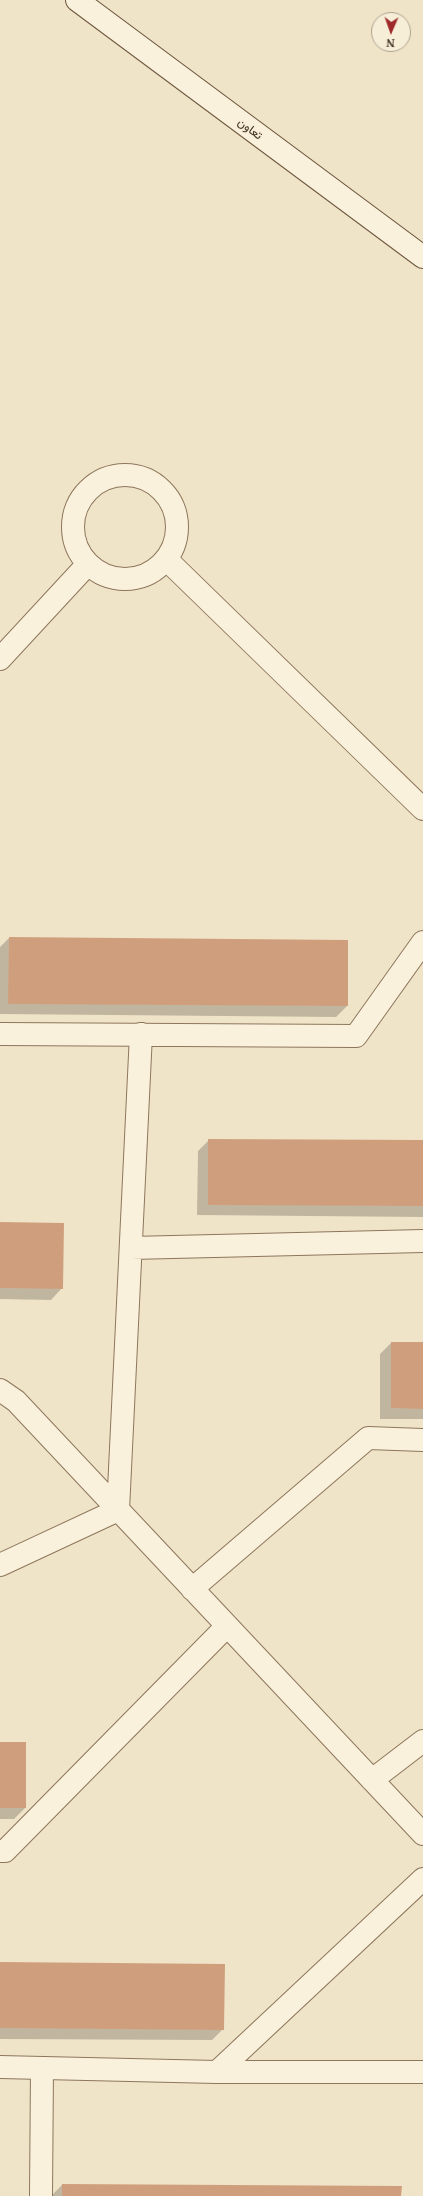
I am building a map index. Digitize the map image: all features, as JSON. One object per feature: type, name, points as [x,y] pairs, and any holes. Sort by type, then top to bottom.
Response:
[{"type":"street","name":"تعاون","points":[[76,0],[423,257]]},
{"type":"street","points":[[118,475],[139,476],[160,486],[174,506],[177,537],[166,559],[143,576],[120,580],[99,573],[86,565],[73,541],[73,517],[81,496],[99,484],[118,475]]},
{"type":"street","points":[[166,559],[423,809]]},
{"type":"street","points":[[0,659],[86,565]]},
{"type":"street","points":[[0,1034],[356,1036],[423,942]]},
{"type":"street","points":[[118,1510],[141,1034]]},
{"type":"street","points":[[131,1248],[423,1242]]},
{"type":"street","points":[[0,1390],[16,1401],[423,1834]]},
{"type":"street","points":[[192,1589],[368,1438],[423,1440]]},
{"type":"street","points":[[0,1565],[118,1510]]},
{"type":"street","points":[[0,1851],[5,1851],[227,1626]]},
{"type":"street","points":[[372,1780],[423,1741]]},
{"type":"street","points":[[216,2072],[423,1879]]},
{"type":"street","points":[[0,2067],[216,2072],[423,2072]]},
{"type":"street","points":[[41,2196],[42,2068]]},
{"type":"building","points":[[9,937],[348,940],[348,1006],[8,1004]]},
{"type":"building","points":[[208,1139],[423,1140],[423,1206],[208,1205]]},
{"type":"building","points":[[0,1222],[64,1223],[63,1289],[0,1288]]},
{"type":"building","points":[[391,1342],[423,1342],[423,1409],[391,1408]]},
{"type":"building","points":[[0,1742],[26,1742],[26,1808],[0,1808]]},
{"type":"building","points":[[0,1962],[225,1964],[224,2030],[0,2028]]},
{"type":"building","points":[[62,2184],[402,2186],[401,2196],[62,2196]]}]
